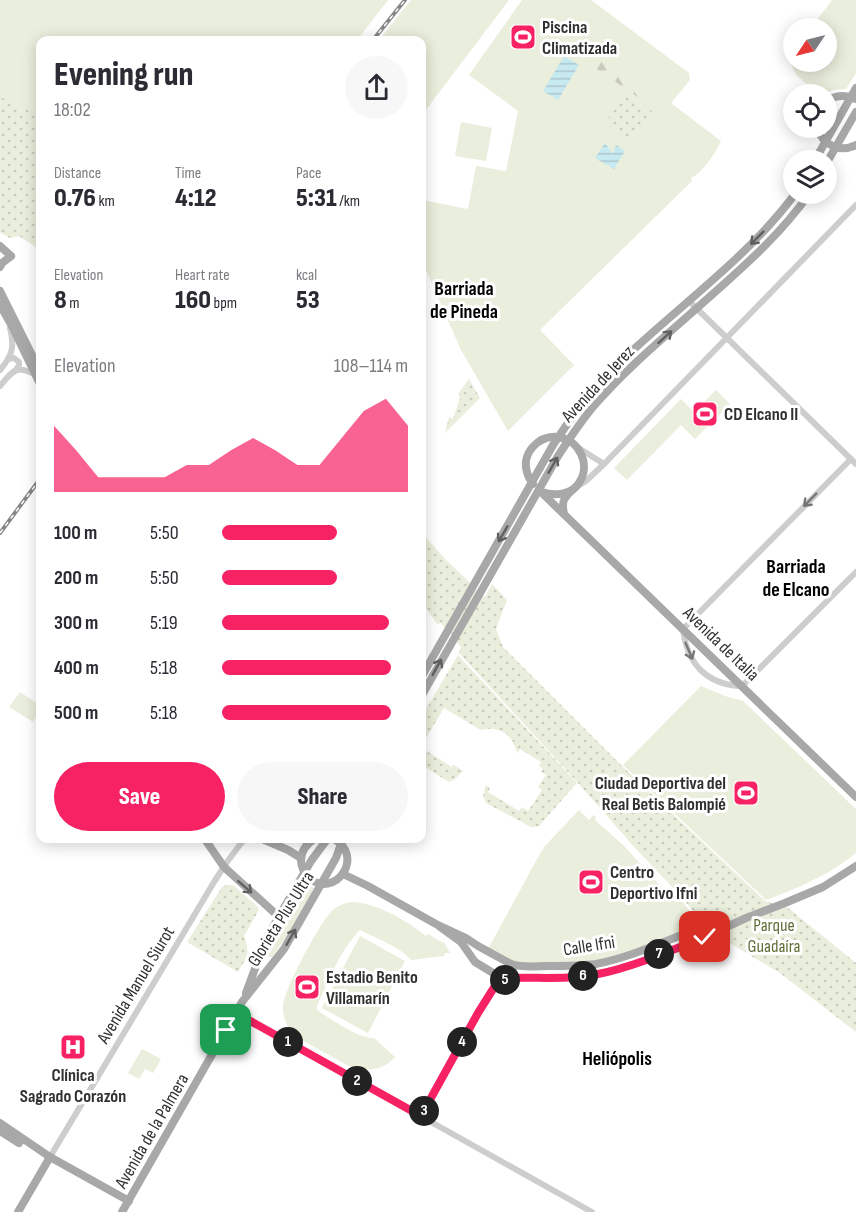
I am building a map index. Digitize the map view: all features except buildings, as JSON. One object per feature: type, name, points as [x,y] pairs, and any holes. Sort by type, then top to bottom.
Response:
[{"type":"main road","points":[[821,150],[854,98],[856,88]]},
{"type":"main road","points":[[837,96],[854,98]]},
{"type":"main road","points":[[836,148],[856,112]]},
{"type":"main road","points":[[822,138],[836,148],[856,146]]},
{"type":"main road","name":"Avenida de Jerez","points":[[426,669],[573,414],[617,365],[739,255],[764,231],[787,204]]},
{"type":"main road","name":"Avenida de Jerez","points":[[426,688],[568,440],[592,408],[655,346],[775,237],[802,204]]},
{"type":"main road","points":[[0,246],[11,256]]},
{"type":"main road","points":[[0,253],[11,256]]},
{"type":"main road","points":[[0,267],[11,256]]},
{"type":"main road","points":[[0,291],[36,369]]},
{"type":"main road","points":[[0,305],[36,369]]},
{"type":"main road","points":[[532,483],[526,472],[526,465],[529,453],[541,440],[558,437],[578,447],[584,460],[584,468],[580,481],[564,500],[564,514]]},
{"type":"main road","name":"Avenida de Italia","points":[[532,483],[856,797]]},
{"type":"main road","points":[[540,491],[554,495],[564,494],[574,488]]},
{"type":"main road","points":[[207,843],[224,867],[278,916]]},
{"type":"main road","points":[[272,843],[301,858]]},
{"type":"main road","points":[[288,850],[310,843]]},
{"type":"main road","name":"Glorieta Plus Ultra","points":[[243,1002],[266,939],[311,861],[326,843]]},
{"type":"main road","name":"Glorieta Plus Ultra","points":[[243,1002],[284,949],[322,884],[341,843]]},
{"type":"main road","points":[[343,843],[347,855],[347,873]]},
{"type":"main road","points":[[307,845],[301,858],[302,867],[315,882],[322,884],[334,882],[347,873]]},
{"type":"main road","points":[[707,931],[823,887],[856,866]]},
{"type":"main road","points":[[347,873],[439,926],[461,942],[471,957],[482,967],[502,977],[514,972],[509,963],[455,932],[439,926]]},
{"type":"main road","name":"Calle Ifni","points":[[509,963],[521,966],[561,966],[598,963],[653,947],[676,936],[707,931]]},
{"type":"main road","name":"Calle Ifni","points":[[502,977],[600,974],[648,959],[707,931]]},
{"type":"main road","points":[[502,977],[498,970],[500,966],[509,963]]},
{"type":"main road","name":"Avenida de la Palmera","points":[[122,1212],[243,1002]]},
{"type":"main road","points":[[0,1123],[50,1157],[129,1201]]},
{"type":"main road","points":[[0,1131],[33,1151],[50,1157]]},
{"type":"main road","name":"Avenida Manuel Siurot","points":[[18,1212],[50,1157]]},
{"type":"street","points":[[574,488],[586,481],[604,464],[856,205]]},
{"type":"street","points":[[688,300],[853,461],[683,629],[688,651],[701,671],[720,683],[742,686],[856,572]]},
{"type":"street","points":[[0,370],[13,350],[6,316]]},
{"type":"street","points":[[0,386],[19,365],[14,358],[8,359]]},
{"type":"street","points":[[16,370],[25,369],[36,372]]},
{"type":"street","points":[[578,447],[604,464]]},
{"type":"street","name":"Avenida Manuel Siurot","points":[[50,1157],[224,867],[242,843]]},
{"type":"street","points":[[421,1116],[478,1013],[502,977]]},
{"type":"street","points":[[236,1013],[592,1212]]},
{"type":"green space","points":[[0,0],[388,0],[360,36],[36,36],[36,117],[0,100]]},
{"type":"green space","points":[[411,0],[509,0],[426,110],[426,36],[382,36]]},
{"type":"green space","points":[[522,0],[591,0],[689,73],[690,80],[671,103],[721,141],[700,172],[691,178],[692,181],[540,330],[574,365],[508,431],[461,350],[426,270],[426,201],[468,209],[476,166],[506,171],[518,111],[469,75]]},
{"type":"green space","points":[[832,0],[856,0],[856,73],[846,89],[837,90],[837,84],[808,84],[794,72],[837,72],[837,18],[818,18]]},
{"type":"green space","points":[[591,51],[661,105],[658,111],[585,61]]},
{"type":"green space","points":[[624,93],[652,111],[629,141],[605,124]]},
{"type":"green space","points":[[0,97],[36,114],[36,247],[19,236],[10,238],[0,232]]},
{"type":"green space","points":[[461,122],[492,128],[486,161],[455,156]]},
{"type":"green space","points":[[469,379],[480,398],[445,433],[449,417],[453,419],[460,398],[458,394]]},
{"type":"green space","points":[[716,390],[730,404],[695,439],[681,425],[627,480],[614,468],[681,399],[694,412]]},
{"type":"green space","name":"Parque Guadaíra","points":[[426,538],[485,597],[492,584],[507,600],[496,629],[503,647],[622,766],[765,901],[788,908],[856,963],[856,1032],[780,973],[721,938],[702,921],[459,653],[461,647],[440,622],[438,625],[426,608]]},
{"type":"green space","points":[[458,655],[577,783],[539,826],[531,827],[486,803],[483,796],[486,785],[490,788],[488,792],[519,811],[522,807],[528,811],[542,790],[538,787],[546,775],[541,772],[543,769],[539,766],[541,762],[520,749],[518,753],[512,740],[502,731],[481,730],[444,708],[426,738],[426,709]]},
{"type":"green space","name":"Ciudad Deportiva del Real Betis Balompié","points":[[701,686],[743,701],[856,809],[856,853],[813,880],[766,900],[623,765]]},
{"type":"green space","points":[[20,692],[36,702],[36,717],[33,722],[9,707]]},
{"type":"green space","points":[[426,751],[452,767],[454,765],[463,771],[449,782],[426,768]]},
{"type":"green space","name":"Centro Deportivo Ifni","points":[[579,810],[589,820],[593,815],[596,817],[595,820],[624,846],[666,892],[674,890],[693,916],[694,923],[651,945],[596,962],[519,964],[488,949],[544,850],[543,848]]},
{"type":"green space","points":[[304,883],[314,888],[291,930],[272,957],[268,957],[271,941]]},
{"type":"green space","points":[[233,885],[259,910],[244,936],[247,955],[238,972],[187,942],[222,887]]},
{"type":"green space","name":"Estadio Benito Villamarín","points":[[351,902],[371,905],[391,913],[426,936],[428,934],[444,942],[450,953],[445,953],[444,956],[411,960],[394,947],[360,930],[353,938],[331,976],[317,1010],[353,1032],[374,1038],[395,1057],[384,1066],[366,1070],[347,1065],[296,1037],[287,1024],[283,1012],[289,988],[302,959],[325,919],[333,910]]},
{"type":"green space","name":"Estadio Benito Villamarín","points":[[360,936],[405,961],[368,1033],[322,1008]]},
{"type":"green space","points":[[142,1049],[161,1059],[153,1073],[145,1069],[139,1079],[128,1073]]},
{"type":"water","points":[[564,56],[579,65],[558,100],[543,91]]},
{"type":"water","points":[[605,143],[612,153],[616,145],[625,151],[614,169],[595,158]]},
{"type":"railway","points":[[376,36],[405,0]]},
{"type":"railway","points":[[0,533],[36,484]]},
{"type":"place","name":"Piscina Climatizada","points":[[523,37]]},
{"type":"place","name":"CD Elcano II","points":[[705,414]]},
{"type":"place","name":"Ciudad Deportiva del Real Betis Balompié","points":[[746,793]]},
{"type":"place","name":"Centro Deportivo Ifni","points":[[591,882]]},
{"type":"place","name":"Estadio Benito Villamarín","points":[[307,987]]},
{"type":"place","name":"Clínica Sagrado Corazón","points":[[73,1047]]},
{"type":"district","name":"Barriada de Pineda","points":[[464,300]]},
{"type":"district","name":"Barriada de Elcano","points":[[796,578]]},
{"type":"district","name":"Heliópolis","points":[[617,1059]]},
{"type":"route","points":[[226,1030],[236,1013],[421,1116],[500,978],[506,980],[509,978],[600,974],[648,959],[705,937]]}]
